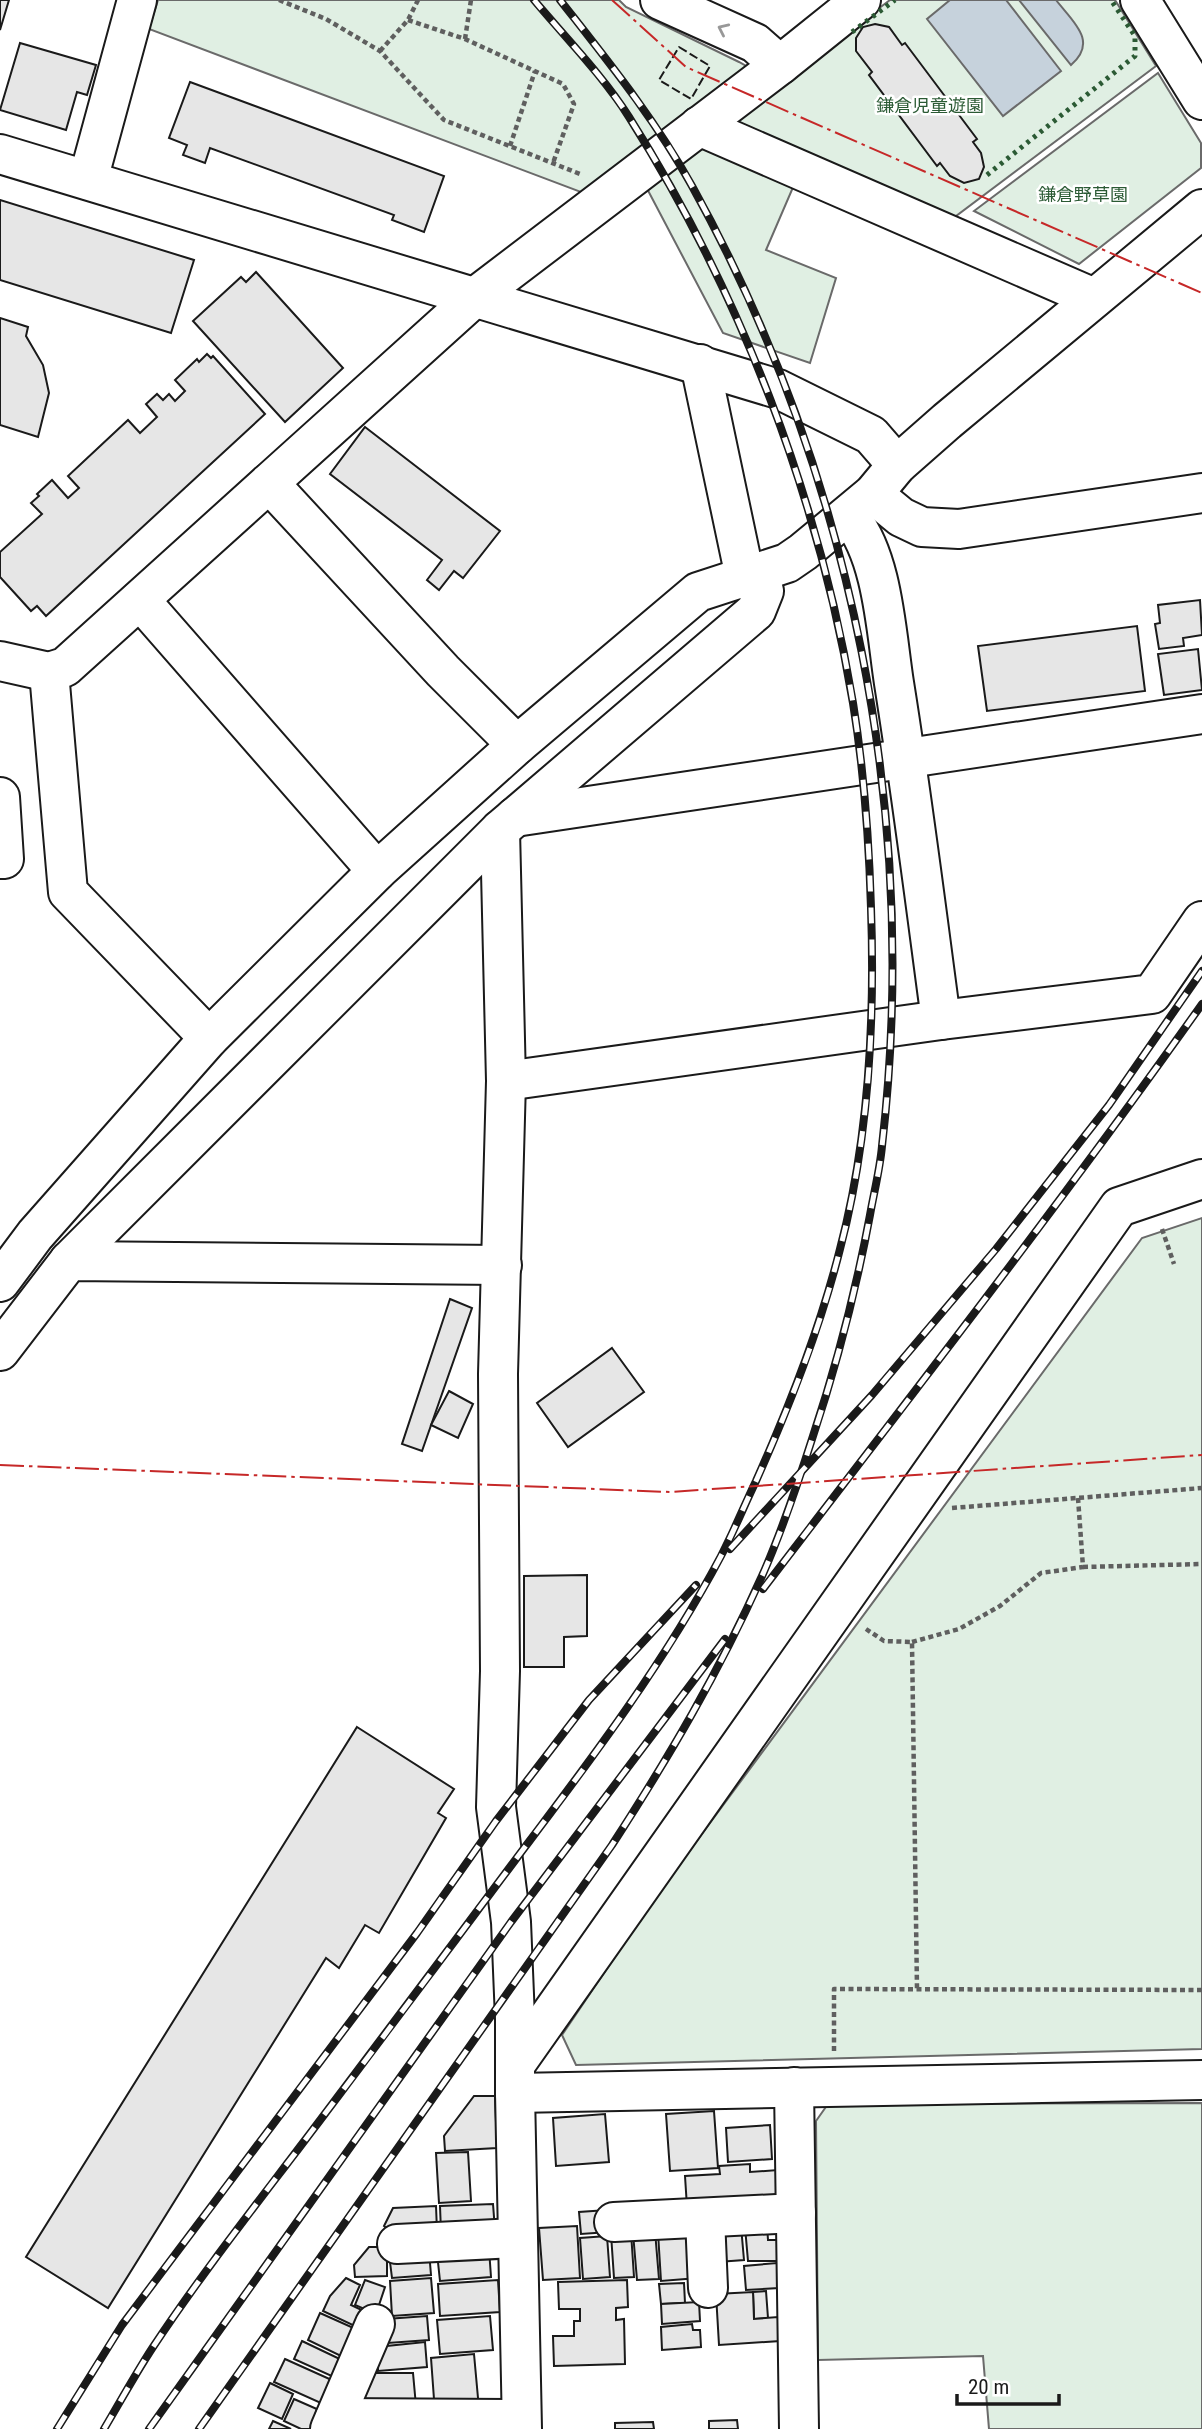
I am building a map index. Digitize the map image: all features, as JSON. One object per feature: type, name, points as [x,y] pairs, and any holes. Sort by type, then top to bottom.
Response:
[{"type":"street","points":[[88,180],[137,0]]},
{"type":"street","points":[[660,0],[755,43],[780,65]]},
{"type":"street","points":[[0,661],[49,672],[65,667],[475,297],[780,65],[861,0]]},
{"type":"street","points":[[1140,0],[1202,100]]},
{"type":"street","points":[[699,126],[1094,298]]},
{"type":"street","points":[[0,154],[778,389],[872,435],[897,465]]},
{"type":"street","points":[[0,1282],[35,1235],[209,1038],[377,871],[517,745],[698,592],[787,563],[861,505],[897,465],[1202,209]]},
{"type":"street","points":[[0,1350],[69,1261],[508,823],[756,611],[764,591],[752,575],[700,364]]},
{"type":"street","points":[[269,483],[443,671],[517,745]]},
{"type":"street","points":[[861,505],[901,517],[922,527],[959,529],[1202,494]]},
{"type":"street","points":[[861,505],[861,530],[875,564],[907,760],[941,1020]]},
{"type":"street","points":[[140,600],[377,871]]},
{"type":"street","points":[[49,672],[68,892],[209,1038]]},
{"type":"street","points":[[508,823],[1202,714]]},
{"type":"street","points":[[0,797],[4,859],[0,859]]},
{"type":"street","points":[[375,2324],[332,2423],[521,2424],[512,1922],[496,1807],[499,1671],[498,1374],[506,1081],[508,823]]},
{"type":"street","points":[[506,1081],[1152,993],[1202,921]]},
{"type":"street","points":[[515,2079],[542,2024],[1119,1207],[1202,1179]]},
{"type":"street","points":[[69,1261],[502,1265]]},
{"type":"street","points":[[515,2079],[794,2087],[1202,2080]]},
{"type":"street","points":[[794,2087],[799,2429]]},
{"type":"street","points":[[614,2222],[796,2213]]},
{"type":"street","points":[[705,2218],[708,2288]]},
{"type":"street","points":[[397,2244],[517,2238]]},
{"type":"path","points":[[279,0],[326,19],[380,51],[444,120],[586,176]]},
{"type":"path","points":[[380,51],[408,20],[418,0]]},
{"type":"path","points":[[464,38],[471,0]]},
{"type":"path","points":[[408,20],[464,38],[563,84],[574,104],[553,163]]},
{"type":"path","points":[[510,146],[535,71]]},
{"type":"path","points":[[1161,1225],[1174,1264]]},
{"type":"path","points":[[947,1508],[1202,1488]]},
{"type":"path","points":[[1078,1498],[1083,1567]]},
{"type":"path","points":[[864,1628],[884,1641],[912,1642],[958,1629],[979,1618],[1000,1606],[1041,1573],[1083,1567],[1202,1564]]},
{"type":"path","points":[[912,1642],[916,1989]]},
{"type":"path","points":[[834,2087],[834,1989],[1202,1990]]},
{"type":"green space","name":"鎌倉児童遊園","points":[[158,0],[619,0],[626,7],[778,84],[890,0],[1115,0],[1156,66],[944,225],[803,164],[766,250],[836,278],[810,363],[723,333],[633,162],[586,194],[149,29]]},
{"type":"green space","name":"鎌倉野草園","points":[[1158,73],[1201,143],[1201,168],[1079,264],[974,211]]},
{"type":"green space","points":[[1202,1218],[1202,2049],[576,2065],[562,2035],[656,1896],[1142,1238]]},
{"type":"green space","points":[[1202,2103],[1202,2429],[989,2429],[983,2356],[818,2360],[816,2121],[828,2104]]},
{"type":"shaded area","points":[[950,0],[1006,0],[1061,71],[1003,116],[927,19]]},
{"type":"shaded area","points":[[1019,0],[1056,0],[1075,23],[1083,39],[1083,48],[1071,65]]},
{"type":"building","points":[[0,0],[9,0],[0,30]]},
{"type":"building","points":[[875,24],[889,27],[902,45],[905,43],[977,139],[973,142],[981,153],[984,167],[979,179],[964,183],[950,176],[940,163],[937,166],[869,75],[872,72],[856,51],[856,38],[863,27]]},
{"type":"building","points":[[20,43],[96,65],[87,95],[77,92],[66,130],[0,110]]},
{"type":"building","points":[[190,82],[444,176],[424,232],[392,220],[394,215],[210,148],[205,163],[183,155],[187,145],[169,138]]},
{"type":"building","points":[[0,200],[194,260],[171,333],[0,280]]},
{"type":"building","points":[[256,272],[343,368],[285,422],[193,321],[241,277],[246,282]]},
{"type":"building","points":[[0,318],[28,327],[26,336],[43,365],[49,393],[38,437],[0,425]]},
{"type":"building","points":[[207,354],[211,358],[213,356],[265,414],[46,616],[37,606],[31,611],[0,577],[0,552],[42,514],[31,503],[39,496],[37,494],[52,480],[68,498],[79,488],[68,476],[128,420],[140,433],[157,417],[146,404],[157,394],[163,400],[169,394],[175,401],[185,391],[175,380],[197,359],[199,362]]},
{"type":"building","points":[[365,427],[500,531],[463,578],[454,571],[439,590],[427,580],[442,560],[330,474]]},
{"type":"building","points":[[1200,600],[1202,635],[1183,638],[1184,646],[1159,649],[1155,624],[1160,623],[1158,605]]},
{"type":"building","points":[[1137,626],[1145,691],[987,711],[978,646]]},
{"type":"building","points":[[1198,649],[1202,690],[1164,695],[1158,654]]},
{"type":"building","points":[[450,1299],[472,1308],[422,1451],[402,1444]]},
{"type":"building","points":[[612,1348],[644,1392],[568,1447],[537,1403]]},
{"type":"building","points":[[449,1391],[473,1404],[458,1438],[431,1425]]},
{"type":"building","points":[[587,1575],[587,1636],[564,1637],[564,1667],[524,1667],[524,1576]]},
{"type":"building","points":[[357,1727],[454,1789],[438,1813],[446,1818],[379,1933],[365,1925],[339,1968],[326,1958],[108,2308],[26,2257]]},
{"type":"building","points":[[474,2096],[495,2096],[497,2148],[445,2151],[444,2136]]},
{"type":"building","points":[[714,2111],[718,2168],[670,2171],[666,2114]]},
{"type":"building","points":[[605,2114],[609,2162],[556,2166],[553,2118]]},
{"type":"building","points":[[770,2125],[772,2159],[728,2162],[726,2128]]},
{"type":"building","points":[[468,2152],[471,2201],[439,2203],[436,2153]]},
{"type":"building","points":[[750,2164],[750,2172],[778,2170],[780,2200],[687,2207],[685,2176],[720,2174],[719,2166]]},
{"type":"building","points":[[493,2204],[495,2230],[441,2232],[440,2206]]},
{"type":"building","points":[[436,2206],[437,2231],[394,2234],[384,2226],[393,2208]]},
{"type":"building","points":[[607,2210],[609,2232],[581,2234],[579,2212]]},
{"type":"building","points":[[767,2225],[768,2240],[779,2240],[780,2261],[748,2261],[745,2227]]},
{"type":"building","points":[[577,2226],[580,2278],[543,2280],[539,2228]]},
{"type":"building","points":[[741,2226],[744,2260],[718,2262],[716,2228]]},
{"type":"building","points":[[694,2230],[698,2278],[661,2281],[658,2233]]},
{"type":"building","points":[[655,2231],[659,2279],[637,2280],[633,2233]]},
{"type":"building","points":[[631,2232],[634,2277],[614,2278],[611,2234]]},
{"type":"building","points":[[607,2236],[610,2277],[583,2279],[580,2238]]},
{"type":"building","points":[[369,2247],[387,2247],[387,2276],[355,2277],[354,2265]]},
{"type":"building","points":[[489,2249],[491,2277],[440,2281],[437,2253]]},
{"type":"building","points":[[429,2251],[431,2275],[392,2278],[389,2254]]},
{"type":"building","points":[[777,2263],[779,2288],[746,2290],[744,2266]]},
{"type":"building","points":[[346,2278],[360,2285],[351,2305],[368,2313],[361,2329],[323,2311],[330,2296]]},
{"type":"building","points":[[431,2278],[434,2313],[392,2316],[390,2281]]},
{"type":"building","points":[[365,2280],[385,2287],[376,2314],[355,2305]]},
{"type":"building","points":[[498,2280],[500,2312],[440,2316],[438,2284]]},
{"type":"building","points":[[627,2280],[628,2307],[616,2308],[616,2320],[624,2319],[625,2364],[554,2366],[553,2336],[574,2336],[574,2321],[580,2321],[580,2309],[559,2309],[558,2282]]},
{"type":"building","points":[[684,2283],[685,2303],[661,2304],[659,2284]]},
{"type":"building","points":[[766,2291],[768,2318],[754,2319],[753,2292]]},
{"type":"building","points":[[753,2292],[754,2319],[778,2317],[780,2341],[719,2345],[716,2294]]},
{"type":"building","points":[[699,2302],[700,2321],[662,2324],[661,2304]]},
{"type":"building","points":[[320,2313],[358,2330],[345,2358],[308,2340]]},
{"type":"building","points":[[427,2316],[429,2340],[388,2343],[386,2319]]},
{"type":"building","points":[[490,2316],[493,2350],[440,2354],[437,2320]]},
{"type":"building","points":[[692,2324],[693,2330],[700,2330],[701,2347],[662,2350],[661,2327]]},
{"type":"building","points":[[302,2341],[344,2361],[336,2378],[294,2359]]},
{"type":"building","points":[[425,2342],[427,2367],[378,2371],[377,2347]]},
{"type":"building","points":[[474,2354],[479,2409],[435,2413],[431,2358]]},
{"type":"building","points":[[285,2359],[334,2381],[323,2404],[274,2382]]},
{"type":"building","points":[[368,2373],[413,2373],[416,2406],[355,2411]]},
{"type":"building","points":[[270,2383],[293,2394],[282,2419],[258,2408]]},
{"type":"building","points":[[294,2399],[326,2413],[319,2429],[301,2429],[284,2421]]},
{"type":"building","points":[[737,2420],[738,2429],[709,2429],[709,2421]]},
{"type":"building","points":[[273,2421],[291,2429],[269,2429]]},
{"type":"building","points":[[653,2422],[654,2429],[615,2429],[615,2423]]},
{"type":"railway","points":[[104,2429],[147,2357],[194,2288],[602,1744],[700,1595],[726,1547],[756,1481],[803,1366],[832,1279],[858,1165],[871,1037],[872,951],[867,831],[853,703],[819,549],[797,474],[770,399],[706,254],[669,185],[619,102],[534,0]]},
{"type":"railway","points":[[199,2429],[612,1845],[711,1680],[746,1612],[769,1559],[807,1454],[845,1327],[880,1163],[891,1022],[891,898],[881,774],[862,652],[833,531],[795,412],[748,297],[692,186],[646,114],[560,0]]},
{"type":"railway","points":[[730,1549],[872,1395],[996,1249],[1109,1105],[1202,971]]},
{"type":"railway","points":[[763,1589],[1040,1226],[1202,1004]]},
{"type":"railway","points":[[57,2429],[122,2325],[417,1933],[496,1821],[589,1700],[696,1585]]},
{"type":"railway","points":[[149,2429],[511,1922],[725,1639]]},
{"type":"hedge","points":[[852,32],[895,0]]},
{"type":"hedge","points":[[987,175],[1135,56],[1135,36],[1111,0]]},
{"type":"fence","points":[[679,47],[710,66],[691,99],[659,80],[679,47]]},
{"type":"power","points":[[612,0],[686,67],[1202,293]]},
{"type":"power","points":[[0,1465],[670,1492],[1202,1455]]}]
